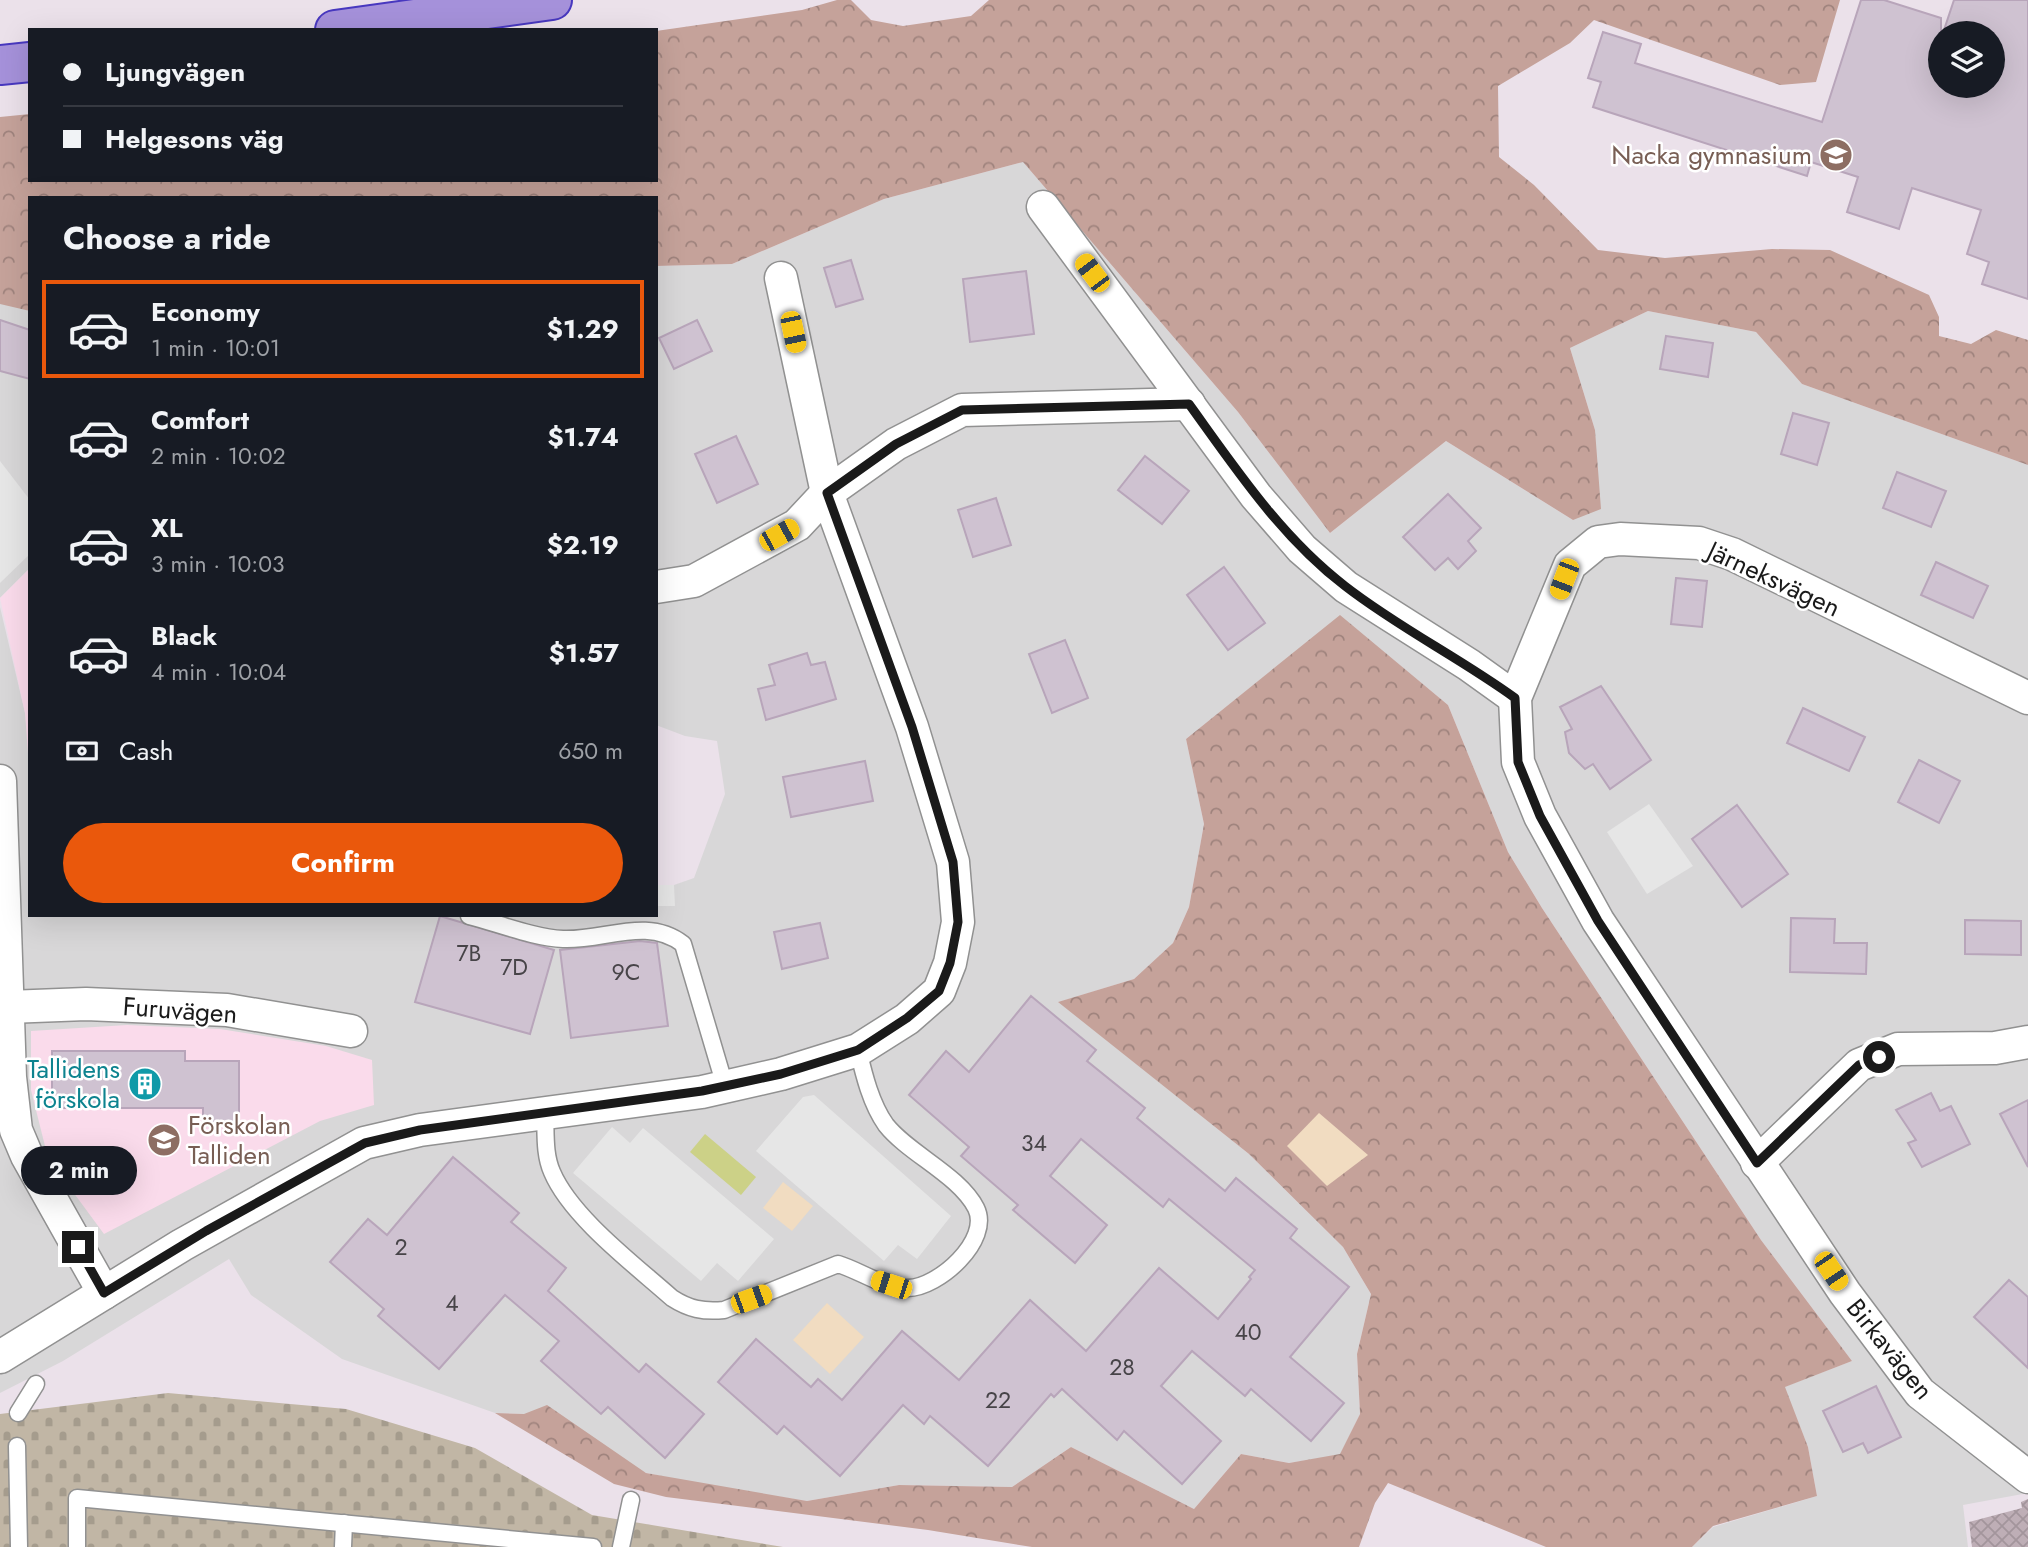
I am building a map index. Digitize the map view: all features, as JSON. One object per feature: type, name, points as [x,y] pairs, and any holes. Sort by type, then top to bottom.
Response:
[{"type":"highway","points":[[349,28],[552,0]]},
{"type":"highway","points":[[0,65],[28,62]]},
{"type":"street","points":[[1043,207],[1256,496],[1303,549],[1346,587],[1469,665],[1515,698]]},
{"type":"street","points":[[0,1357],[334,1158],[365,1143],[432,1128],[725,1086],[781,1074],[858,1050],[907,1018],[939,991],[950,963],[958,922],[953,862],[916,739],[827,493],[781,278]]},
{"type":"street","points":[[658,587],[694,582],[797,525],[827,493],[896,444],[962,410],[1189,404]]},
{"type":"street","name":"Järneksvägen","points":[[1515,698],[1570,565],[1598,542],[1620,539],[1699,543],[1732,554],[2028,698]]},
{"type":"street","name":"Birkavägen","points":[[1515,698],[1518,762],[1540,816],[1598,921],[1757,1163],[1845,1293],[1920,1393],[2028,1477]]},
{"type":"street","points":[[1,787],[8,1007],[5,1046],[16,1130],[27,1156],[104,1293]]},
{"type":"street","name":"Furuvägen","points":[[8,1007],[86,1004],[227,1010],[351,1031]]},
{"type":"street","points":[[1757,1163],[1859,1065],[1898,1049],[1995,1048],[2028,1042]]},
{"type":"lane","points":[[473,917],[562,939],[651,930],[671,935],[683,944],[725,1086]]},
{"type":"lane","points":[[545,1113],[546,1146],[551,1171],[569,1203],[671,1298],[688,1307],[706,1312],[724,1310],[838,1264],[891,1285],[907,1288],[922,1286],[949,1269],[968,1251],[978,1223],[978,1211],[962,1192],[887,1125],[876,1105],[858,1050]]},
{"type":"lane","points":[[18,1413],[36,1384]]},
{"type":"lane","points":[[17,1446],[19,1547]]},
{"type":"lane","points":[[77,1547],[77,1498],[593,1547]]},
{"type":"lane","points":[[621,1547],[631,1500]]},
{"type":"lane","points":[[343,1547],[344,1523]]},
{"type":"shaded area","points":[[1023,162],[1238,412],[1330,533],[1446,441],[1573,520],[1595,430],[1570,348],[1648,311],[1756,332],[1802,384],[2028,465],[2028,1493],[1963,1505],[1968,1547],[1692,1547],[1713,1527],[1817,1496],[1808,1447],[1784,1387],[1852,1361],[1761,1240],[1542,908],[1508,852],[1448,705],[1340,616],[1186,739],[1204,824],[1189,907],[1173,943],[1134,979],[1059,1002],[1249,1154],[1343,1247],[1371,1294],[1357,1354],[1360,1414],[1340,1455],[1289,1463],[1241,1454],[1194,1509],[1071,1447],[1012,1487],[899,1485],[807,1501],[709,1486],[642,1472],[524,1414],[495,1413],[342,1359],[251,1295],[229,1259],[63,1361],[0,1393],[0,607],[25,713],[28,737],[28,917],[658,917],[658,885],[674,885],[694,878],[725,794],[717,741],[685,736],[658,726],[658,266],[732,264],[884,199]]},
{"type":"shaded area","points":[[0,304],[28,310],[28,570],[0,598]]},
{"type":"shaded area","points":[[0,461],[28,497],[28,556],[0,583]]},
{"type":"shaded area","points":[[28,570],[28,753],[25,713],[0,598]]},
{"type":"shaded area","points":[[1649,804],[1693,866],[1647,894],[1607,832]]},
{"type":"shaded area","points":[[658,885],[674,885],[675,906],[658,906]]},
{"type":"shaded area","name":"Förskolan Talliden","points":[[127,1025],[220,1029],[326,1046],[372,1060],[374,1105],[320,1121],[104,1234],[48,1158],[31,1090],[31,1031]]},
{"type":"shaded area","points":[[814,1095],[951,1216],[917,1259],[898,1245],[884,1261],[756,1151],[803,1097]]},
{"type":"shaded area","points":[[1319,1113],[1368,1155],[1327,1186],[1287,1146]]},
{"type":"shaded area","points":[[612,1127],[630,1143],[643,1128],[774,1239],[738,1281],[717,1263],[701,1281],[573,1173]]},
{"type":"shaded area","points":[[783,1182],[813,1206],[792,1231],[763,1208]]},
{"type":"shaded area","points":[[827,1303],[864,1337],[830,1374],[793,1340]]},
{"type":"shaded area","points":[[2028,1499],[2028,1547],[1972,1547],[1969,1522],[2022,1508],[2021,1502]]},
{"type":"green space","points":[[837,0],[851,0],[871,20],[903,26],[971,16],[989,0],[1840,0],[1816,82],[1780,85],[1594,20],[1570,43],[1498,86],[1499,157],[1534,185],[1598,250],[1665,258],[1772,249],[1830,250],[1929,295],[1939,317],[1939,336],[1971,344],[1996,330],[2028,340],[2028,465],[1802,384],[1756,332],[1648,311],[1570,348],[1595,430],[1601,509],[1573,520],[1446,441],[1330,533],[1238,412],[1023,162],[884,199],[732,264],[658,266],[658,196],[28,196],[28,311],[0,304],[0,117],[28,114],[28,182],[658,182],[658,31],[802,10]]},
{"type":"green space","points":[[1340,615],[1448,705],[1508,852],[1542,908],[1761,1240],[1852,1361],[1785,1387],[1808,1447],[1817,1496],[1713,1526],[1692,1547],[1546,1547],[1388,1483],[1375,1503],[1359,1547],[1032,1547],[928,1530],[666,1497],[614,1484],[495,1413],[524,1414],[547,1405],[646,1473],[807,1501],[899,1485],[1012,1487],[1071,1447],[1194,1509],[1241,1454],[1289,1463],[1340,1454],[1360,1414],[1357,1354],[1371,1294],[1343,1247],[1249,1154],[1058,1002],[1134,979],[1173,943],[1189,907],[1204,824],[1186,739]]},
{"type":"green space","points":[[705,1134],[756,1177],[741,1195],[690,1152]]},
{"type":"green space","points":[[168,1393],[346,1409],[475,1448],[592,1515],[783,1547],[0,1547],[0,1414]]},
{"type":"building","name":"Nacka gymnasium","points":[[1861,0],[1884,0],[1941,18],[1941,21],[1928,21],[1928,98],[2005,98],[2005,21],[1947,21],[1954,0],[2028,0],[2028,299],[1982,284],[1989,262],[1967,254],[1981,210],[1912,188],[1899,229],[1847,212],[1858,177],[1811,162],[1807,176],[1593,107],[1601,82],[1588,78],[1603,32],[1641,44],[1635,63],[1822,122]]},
{"type":"building","points":[[851,260],[863,299],[836,307],[824,268]]},
{"type":"building","points":[[1026,271],[1034,334],[970,342],[963,279]]},
{"type":"building","points":[[0,320],[28,329],[28,378],[0,371]]},
{"type":"building","points":[[697,320],[712,351],[674,369],[659,338]]},
{"type":"building","points":[[1666,336],[1713,343],[1708,377],[1660,369]]},
{"type":"building","points":[[1793,413],[1829,423],[1817,465],[1781,454]]},
{"type":"building","points":[[736,436],[758,484],[717,503],[695,454]]},
{"type":"building","points":[[1145,456],[1189,491],[1162,524],[1118,490]]},
{"type":"building","points":[[1897,472],[1946,491],[1931,527],[1883,508]]},
{"type":"building","points":[[1448,494],[1481,528],[1468,541],[1476,551],[1458,569],[1448,558],[1435,570],[1403,537]]},
{"type":"building","points":[[996,498],[1011,545],[973,557],[958,510]]},
{"type":"building","points":[[1936,562],[1988,586],[1973,618],[1921,595]]},
{"type":"building","points":[[1224,567],[1265,623],[1228,650],[1187,595]]},
{"type":"building","points":[[1676,578],[1707,581],[1702,627],[1671,624]]},
{"type":"building","points":[[1065,640],[1088,698],[1052,713],[1029,654]]},
{"type":"building","points":[[807,653],[811,665],[825,662],[836,699],[766,720],[758,689],[775,685],[769,665]]},
{"type":"building","points":[[1601,686],[1651,760],[1610,789],[1593,764],[1585,769],[1569,753],[1565,732],[1572,729],[1560,707]]},
{"type":"building","points":[[1803,708],[1865,737],[1849,771],[1787,743]]},
{"type":"building","points":[[1919,760],[1960,781],[1939,823],[1898,802]]},
{"type":"building","points":[[865,761],[873,801],[791,817],[783,777]]},
{"type":"building","points":[[1737,805],[1788,874],[1742,907],[1692,839]]},
{"type":"building","points":[[440,917],[554,950],[530,1034],[415,1002]]},
{"type":"building","points":[[1791,918],[1835,919],[1834,943],[1867,943],[1866,974],[1790,972]]},
{"type":"building","points":[[1965,920],[2021,921],[2021,955],[1965,954]]},
{"type":"building","points":[[820,923],[828,958],[782,969],[774,932]]},
{"type":"building","points":[[640,941],[657,943],[668,1026],[571,1038],[560,950]]},
{"type":"building","points":[[1031,996],[1096,1050],[1087,1061],[1145,1108],[1137,1118],[1225,1191],[1236,1178],[1297,1229],[1290,1238],[1349,1287],[1290,1357],[1344,1403],[1311,1441],[1251,1389],[1245,1396],[1192,1351],[1161,1386],[1221,1441],[1182,1484],[1124,1431],[1117,1440],[1062,1389],[1054,1397],[1051,1394],[988,1466],[930,1416],[924,1424],[903,1405],[840,1476],[784,1426],[777,1434],[718,1382],[756,1339],[811,1387],[818,1379],[842,1400],[902,1331],[959,1380],[1030,1300],[1086,1351],[1159,1268],[1218,1319],[1251,1279],[1249,1277],[1255,1270],[1169,1199],[1163,1207],[1081,1139],[1050,1176],[1107,1225],[1075,1263],[1013,1210],[1018,1205],[961,1156],[969,1147],[909,1095],[946,1051],[969,1072]]},
{"type":"building","name":"Tallidens förskola","points":[[52,1051],[185,1051],[185,1061],[239,1061],[239,1126],[203,1125],[203,1108],[52,1108]]},
{"type":"building","points":[[1931,1093],[1940,1111],[1951,1106],[1970,1144],[1922,1167],[1908,1143],[1916,1140],[1896,1110]]},
{"type":"building","points":[[2028,1100],[2028,1167],[2000,1114]]},
{"type":"building","points":[[453,1157],[519,1213],[511,1222],[566,1268],[548,1291],[639,1372],[646,1364],[704,1414],[665,1458],[608,1407],[601,1414],[541,1361],[559,1341],[505,1295],[439,1369],[378,1316],[384,1309],[330,1262],[368,1219],[387,1235]]},
{"type":"building","points":[[2009,1280],[2028,1297],[2028,1368],[1974,1317]]},
{"type":"building","points":[[1876,1386],[1901,1437],[1868,1453],[1863,1443],[1843,1452],[1823,1411]]},
{"type":"place","name":"Nacka gymnasium","points":[[1836,155]]},
{"type":"place","name":"Tallidens förskola","points":[[145,1084]]},
{"type":"place","name":"Förskolan Talliden","points":[[164,1140]]},
{"type":"route","points":[[78,1247],[104,1293],[206,1231],[346,1151],[365,1143],[466,1122],[702,1091],[781,1074],[858,1050],[907,1018],[939,991],[950,963],[958,922],[953,862],[912,727],[827,493],[896,444],[962,410],[1189,404],[1256,496],[1303,549],[1346,587],[1469,665],[1515,698],[1518,762],[1540,816],[1598,921],[1757,1163],[1859,1065],[1879,1057]]}]
